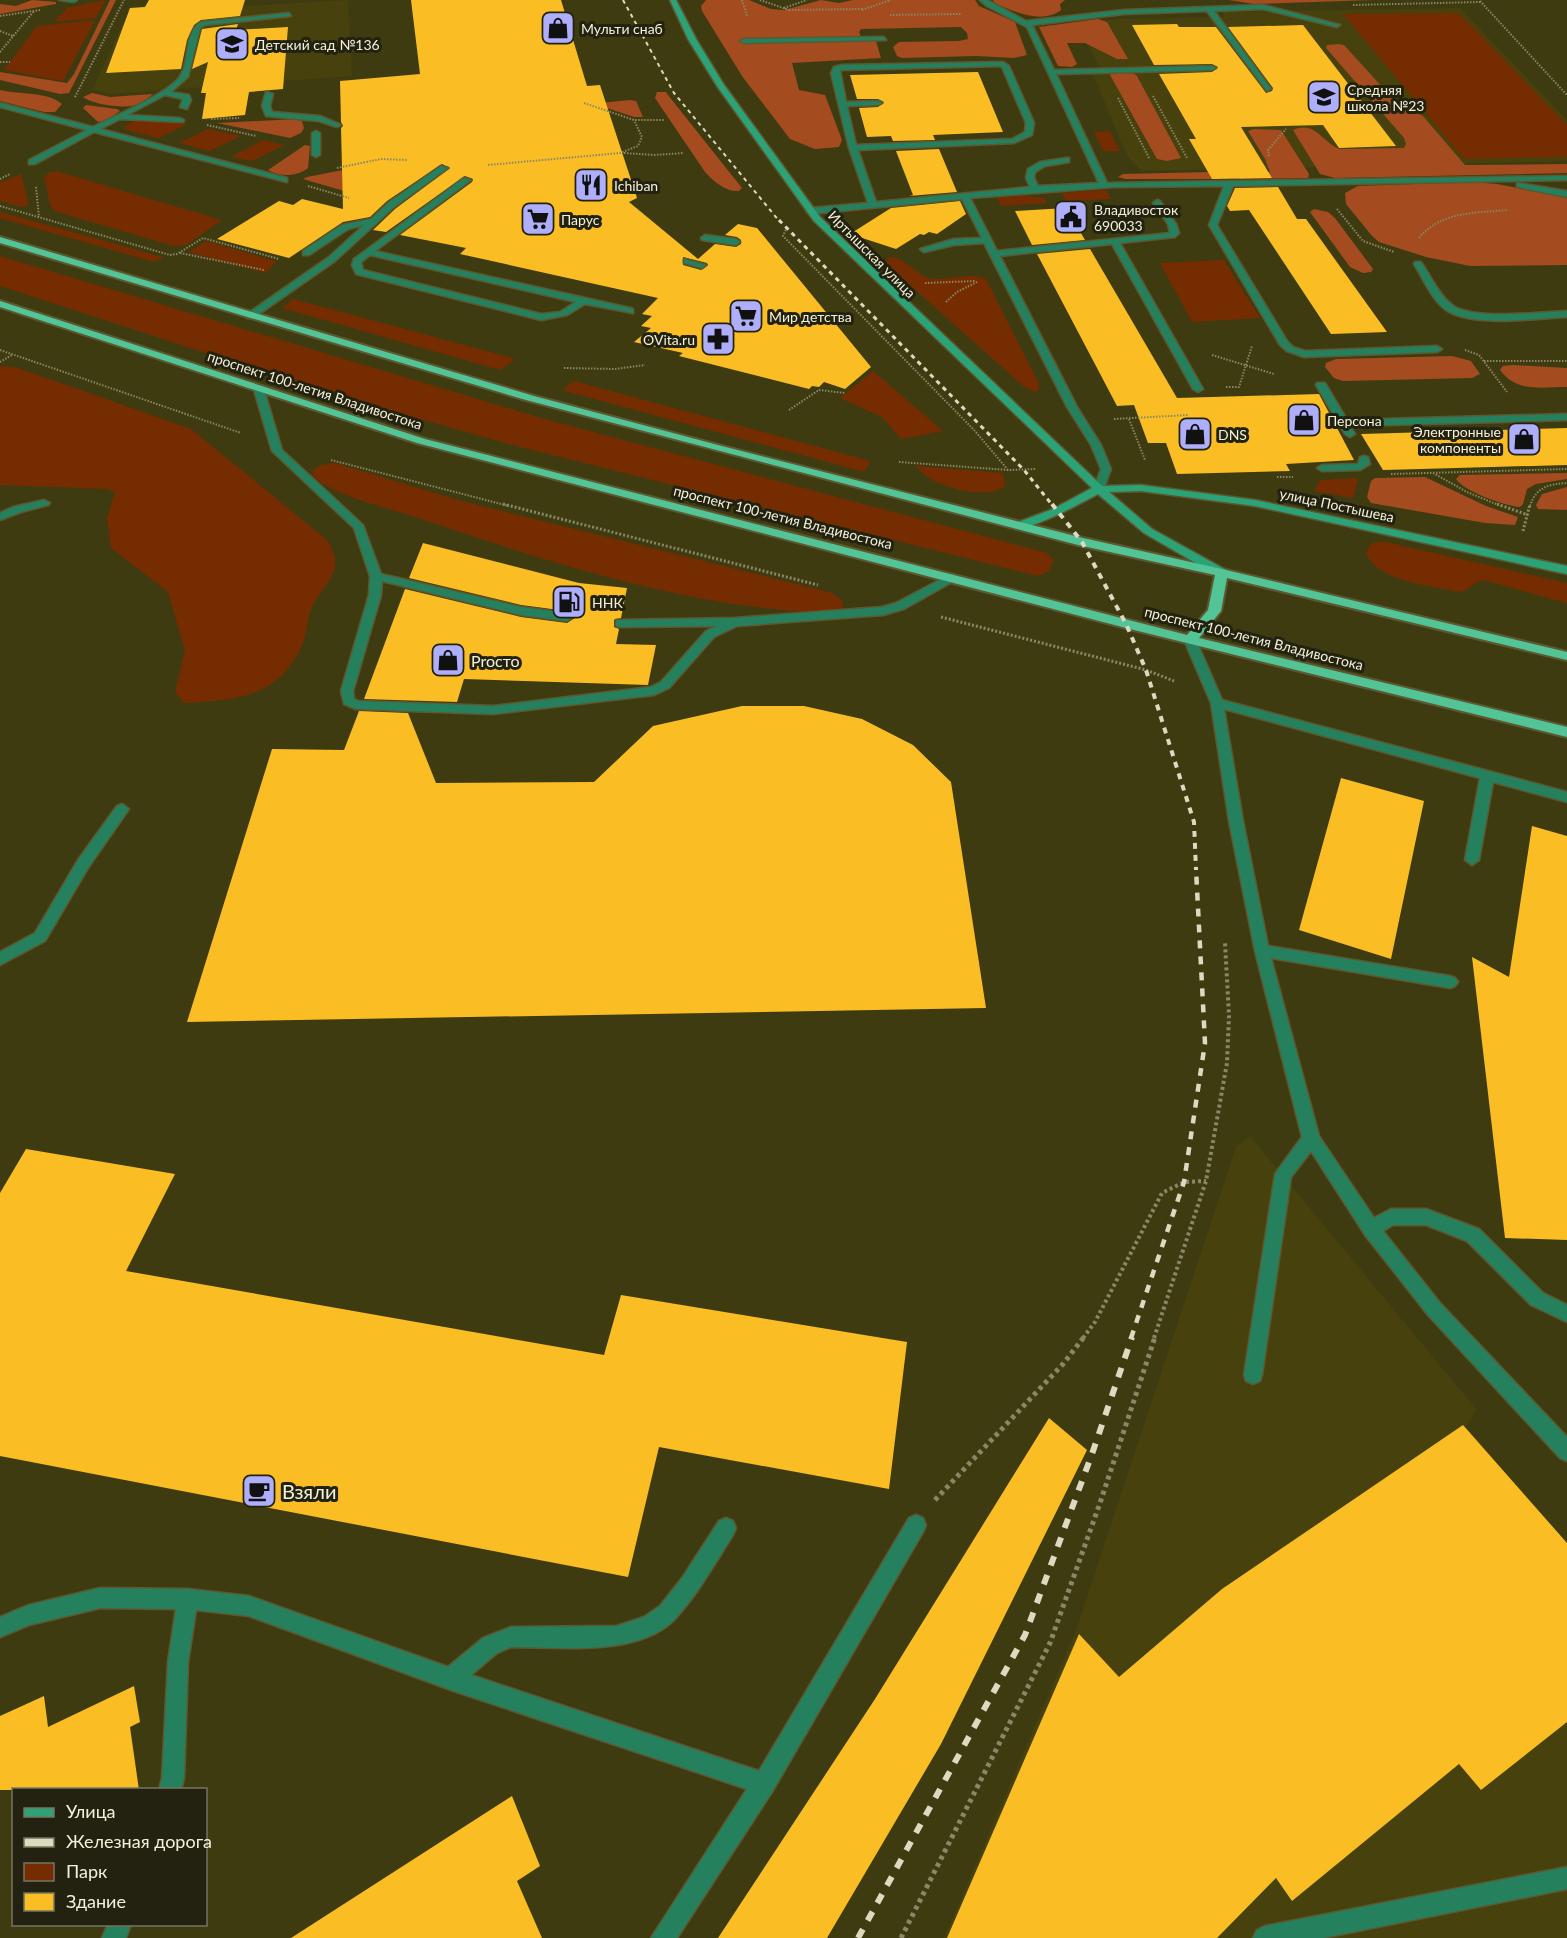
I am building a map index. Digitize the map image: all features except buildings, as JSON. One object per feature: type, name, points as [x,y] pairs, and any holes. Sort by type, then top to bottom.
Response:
[{"type":"highway","points":[[0,240],[530,398],[1017,526],[1567,656]]},
{"type":"highway","name":"проспект 100-летия Владивостока","points":[[0,304],[421,441],[1190,640],[1567,732]]},
{"type":"highway","points":[[1190,640],[1214,610],[1222,573]]},
{"type":"main road","name":"Иртышская улица","points":[[673,0],[692,39],[721,86],[810,211],[884,285],[1099,489],[1148,531],[1222,573]]},
{"type":"main road","name":"улица Постышева","points":[[1099,489],[1142,488],[1255,503],[1567,570]]},
{"type":"main road","points":[[1017,526],[1057,511],[1099,489]]},
{"type":"lane","points":[[62,0],[74,0]]},
{"type":"lane","points":[[983,0],[988,5],[1028,23],[1101,13],[1271,7],[1337,25]]},
{"type":"lane","points":[[1209,9],[1267,89]]},
{"type":"lane","points":[[32,162],[166,93],[184,76],[197,27],[203,23],[290,15]]},
{"type":"lane","points":[[1028,23],[1104,185]]},
{"type":"lane","points":[[744,41],[884,39]]},
{"type":"lane","points":[[838,40],[839,49]]},
{"type":"lane","points":[[853,148],[1014,141],[1029,133],[1030,123],[1005,66],[1000,64],[841,62],[835,73],[853,148],[873,204]]},
{"type":"lane","points":[[1052,72],[1212,68]]},
{"type":"lane","points":[[166,93],[186,97],[184,107]]},
{"type":"lane","points":[[269,94],[266,106],[269,114],[278,117],[314,116],[325,118],[338,125]]},
{"type":"lane","points":[[842,104],[878,103]]},
{"type":"lane","points":[[0,105],[284,180]]},
{"type":"lane","points":[[121,117],[180,120]]},
{"type":"lane","points":[[316,134],[316,155]]},
{"type":"lane","points":[[1035,189],[1030,178],[1031,171],[1043,165],[1066,160]]},
{"type":"lane","points":[[250,316],[332,259],[391,205],[444,168]]},
{"type":"lane","points":[[810,211],[1035,189],[1104,185],[1567,178]]},
{"type":"lane","points":[[1488,179],[1567,194]]},
{"type":"lane","points":[[466,180],[357,261],[359,272],[541,316],[560,316],[582,301]]},
{"type":"lane","points":[[1230,182],[1213,225],[1283,344],[1304,354],[1437,349]]},
{"type":"lane","points":[[965,196],[1072,407],[1096,445],[1106,469],[1099,489]]},
{"type":"lane","points":[[995,254],[1161,237],[1175,233],[1172,224],[1157,203]]},
{"type":"lane","points":[[306,254],[345,227],[372,221]]},
{"type":"lane","points":[[705,238],[736,242]]},
{"type":"lane","points":[[924,249],[954,242],[987,240]]},
{"type":"lane","points":[[1115,242],[1198,389]]},
{"type":"lane","points":[[368,252],[630,311]]},
{"type":"lane","points":[[687,261],[702,265]]},
{"type":"lane","points":[[1418,264],[1449,309],[1479,316],[1567,314]]},
{"type":"lane","points":[[1321,385],[1350,434]]},
{"type":"lane","points":[[260,390],[274,445],[287,462],[358,527],[376,576],[375,595],[347,691],[348,701],[356,705],[493,710],[654,691],[665,685],[710,634],[735,622]]},
{"type":"lane","points":[[1344,423],[1567,417]]},
{"type":"lane","points":[[1322,468],[1360,467],[1365,464],[1364,459]]},
{"type":"lane","points":[[0,517],[17,508],[44,503]]},
{"type":"lane","points":[[376,576],[521,611],[567,617]]},
{"type":"lane","points":[[620,623],[638,625],[735,622],[884,611],[900,606],[953,578]]},
{"type":"lane","points":[[1190,640],[1217,703],[1236,821],[1262,951],[1311,1138],[1371,1229],[1434,1309],[1567,1451]]},
{"type":"lane","points":[[1217,703],[1567,797]]},
{"type":"lane","points":[[1472,860],[1486,776]]},
{"type":"lane","points":[[0,959],[40,937],[83,864],[122,809]]},
{"type":"lane","points":[[1262,951],[1450,982]]},
{"type":"lane","points":[[1253,1375],[1283,1174],[1311,1138]]},
{"type":"lane","points":[[1371,1229],[1391,1217],[1426,1217],[1473,1235],[1537,1299],[1567,1314]]},
{"type":"lane","points":[[663,1938],[764,1784],[916,1525]]},
{"type":"lane","points":[[451,1679],[490,1645],[511,1637],[617,1636],[650,1625],[667,1613],[726,1528]]},
{"type":"lane","points":[[0,1627],[29,1615],[100,1598],[188,1599],[249,1606],[451,1679],[764,1784]]},
{"type":"lane","points":[[170,1788],[173,1778],[178,1662],[188,1599]]},
{"type":"lane","points":[[1265,1938],[1567,1878]]},
{"type":"path","points":[[54,119],[73,101],[124,0]]},
{"type":"path","points":[[760,0],[789,10],[863,9]]},
{"type":"path","points":[[783,8],[807,0]]},
{"type":"path","points":[[852,13],[891,0]]},
{"type":"path","points":[[1387,0],[1391,4]]},
{"type":"path","points":[[1343,5],[1480,1],[1567,95]]},
{"type":"path","points":[[0,52],[34,11]]},
{"type":"path","points":[[0,31],[13,36]]},
{"type":"path","points":[[0,62],[10,62]]},
{"type":"path","points":[[1139,69],[1187,158]]},
{"type":"path","points":[[1104,71],[1151,163]]},
{"type":"path","points":[[584,103],[634,120],[664,120]]},
{"type":"path","points":[[180,120],[278,117]]},
{"type":"path","points":[[180,120],[264,137]]},
{"type":"path","points":[[620,153],[638,146],[642,137],[634,120]]},
{"type":"path","points":[[1270,158],[1268,150],[1286,129]]},
{"type":"path","points":[[284,180],[389,158],[444,168],[620,153],[655,155],[684,153]]},
{"type":"path","points":[[308,186],[346,196]]},
{"type":"path","points":[[0,206],[170,255],[180,252],[203,238],[282,260]]},
{"type":"path","points":[[1415,245],[1424,229],[1435,220],[1512,210]]},
{"type":"path","points":[[180,252],[274,273]]},
{"type":"path","points":[[921,283],[978,281],[957,292],[942,306]]},
{"type":"path","points":[[1239,387],[1252,347],[1257,345]]},
{"type":"path","points":[[1437,349],[1473,352],[1484,361],[1502,385]]},
{"type":"path","points":[[0,350],[274,445]]},
{"type":"path","points":[[0,362],[13,354]]},
{"type":"path","points":[[1212,355],[1245,366],[1321,385]]},
{"type":"path","points":[[1484,361],[1567,361]]},
{"type":"path","points":[[564,368],[615,369],[645,365]]},
{"type":"path","points":[[789,410],[819,390],[828,389],[845,393]]},
{"type":"path","points":[[1141,446],[1129,419],[1196,414],[1201,404],[1198,389]]},
{"type":"path","points":[[328,459],[819,585]]},
{"type":"path","points":[[899,462],[1008,470],[1077,468]]},
{"type":"path","points":[[1388,474],[1567,469]]},
{"type":"path","points":[[1433,473],[1481,500],[1528,514]]},
{"type":"path","points":[[1521,535],[1534,493],[1540,487],[1567,483]]},
{"type":"path","points":[[900,606],[1146,670],[1184,685]]},
{"type":"path","points":[[901,1938],[1050,1643],[1100,1503],[1206,1181],[1227,1063],[1229,1016],[1225,937]]},
{"type":"path","points":[[916,1525],[946,1485],[1063,1364],[1095,1322],[1161,1193],[1184,1182],[1206,1181]]},
{"type":"shaded area","points":[[32,0],[56,2],[56,4],[0,14],[0,4],[16,6]]},
{"type":"shaded area","points":[[110,0],[116,0],[69,93],[60,94],[0,80],[0,72],[67,83],[74,74]]},
{"type":"shaded area","name":"Детский сад №136","points":[[348,0],[352,76],[112,94],[92,90],[128,13]]},
{"type":"shaded area","points":[[706,0],[749,0],[771,9],[784,10],[821,0],[839,3],[853,0],[975,0],[979,6],[1015,22],[1027,55],[1014,58],[977,56],[902,58],[897,56],[893,47],[899,42],[959,41],[968,39],[967,33],[961,27],[861,29],[859,32],[862,39],[876,41],[881,58],[792,63],[799,90],[825,95],[842,140],[839,147],[815,149],[790,139],[742,76],[702,11],[701,6]]},
{"type":"shaded area","points":[[993,0],[1065,0],[1060,4],[1061,10],[1045,16],[1036,16],[1010,10],[994,3]]},
{"type":"shaded area","points":[[1229,0],[1373,0],[1254,4]]},
{"type":"shaded area","name":"Средняя школа №23","points":[[1460,8],[1567,120],[1567,161],[1142,171],[1127,156],[1093,74],[1103,73],[1076,23],[1118,19],[1224,17],[1222,12]]},
{"type":"shaded area","points":[[1098,19],[1107,22],[1128,59],[1117,59],[1085,43],[1067,43],[1077,64],[1072,67],[1058,66],[1039,27]]},
{"type":"shaded area","points":[[1327,45],[1344,45],[1395,101],[1423,116],[1465,165],[1567,164],[1567,173],[1335,178],[1320,174],[1293,130],[1308,128],[1313,130],[1340,149],[1404,148],[1406,144],[1404,138],[1326,48]]},
{"type":"shaded area","points":[[1112,73],[1133,73],[1137,76],[1181,158],[1167,161],[1157,159],[1110,75]]},
{"type":"shaded area","points":[[0,90],[41,95],[62,104],[55,112],[44,112],[0,101]]},
{"type":"shaded area","points":[[657,92],[666,92],[742,188],[739,191],[720,186],[705,172],[655,98]]},
{"type":"shaded area","points":[[92,93],[110,97],[153,94],[137,104],[120,106],[99,103],[83,97]]},
{"type":"shaded area","points":[[636,101],[643,117],[634,117],[601,106],[600,103]]},
{"type":"shaded area","points":[[86,105],[120,111],[107,120],[98,122],[83,108]]},
{"type":"shaded area","points":[[296,119],[302,121],[304,128],[301,133],[290,138],[217,123]]},
{"type":"shaded area","points":[[1254,129],[1281,130],[1309,174],[1308,178],[1241,179],[1232,177],[1270,172],[1248,131]]},
{"type":"shaded area","points":[[305,145],[310,146],[308,168],[304,171],[288,175],[268,170]]},
{"type":"shaded area","points":[[384,162],[344,191],[303,179],[307,177]]},
{"type":"shaded area","points":[[1211,172],[1221,179],[1125,179],[1118,177],[1123,174]]},
{"type":"shaded area","points":[[1470,182],[1497,184],[1567,197],[1567,265],[1470,266],[1426,257],[1379,242],[1346,204],[1345,193],[1358,186]]},
{"type":"shaded area","points":[[1314,209],[1328,212],[1335,218],[1373,269],[1371,272],[1363,273],[1350,267],[1310,212]]},
{"type":"shaded area","points":[[1452,356],[1471,361],[1480,374],[1472,378],[1343,381],[1334,378],[1325,367],[1326,363],[1336,359]]},
{"type":"shaded area","points":[[1503,366],[1567,368],[1567,387],[1539,388],[1514,382],[1500,370]]},
{"type":"shaded area","points":[[1567,473],[1567,479],[1536,484],[1527,489],[1520,507],[1485,497],[1460,484],[1456,479],[1460,475]]},
{"type":"shaded area","points":[[1425,477],[1486,506],[1518,517],[1515,525],[1485,523],[1371,503],[1367,497],[1371,481],[1375,478]]},
{"type":"shaded area","points":[[1567,487],[1567,510],[1538,509],[1536,505],[1542,494]]},
{"type":"shaded area","points":[[1250,1136],[1477,1410],[1466,1427],[1567,1544],[1567,1938],[944,1938],[1075,1633],[1236,1147]]},
{"type":"green space","points":[[105,0],[96,18],[54,22],[67,8]]},
{"type":"green space","points":[[1459,13],[1567,125],[1567,157],[1464,159],[1343,14]]},
{"type":"green space","points":[[95,20],[63,81],[4,70],[37,26]]},
{"type":"green space","points":[[135,120],[187,124],[159,138],[124,129]]},
{"type":"green space","points":[[208,129],[241,136],[210,151],[179,143]]},
{"type":"green space","points":[[1110,131],[1120,151],[1103,151],[1094,132]]},
{"type":"green space","points":[[263,140],[284,145],[252,161],[231,157]]},
{"type":"green space","points":[[50,172],[59,172],[222,220],[186,245],[173,246],[54,211],[50,205],[44,177]]},
{"type":"green space","points":[[21,174],[29,205],[22,207],[0,201],[0,183]]},
{"type":"green space","points":[[1106,190],[1111,199],[1066,201],[1061,193]]},
{"type":"green space","points":[[997,197],[1044,198],[1047,203],[1001,206]]},
{"type":"green space","points":[[0,212],[163,258],[154,262],[0,218]]},
{"type":"green space","points":[[206,241],[276,262],[266,273],[188,252]]},
{"type":"green space","points":[[0,256],[541,418],[1047,553],[1053,560],[1048,571],[1038,576],[516,446],[341,397],[0,286]]},
{"type":"green space","points":[[889,257],[901,260],[928,278],[974,276],[986,279],[1038,382],[1039,390],[1034,392],[1022,385],[892,269],[886,261]]},
{"type":"green space","points":[[1224,260],[1260,318],[1192,322],[1160,263]]},
{"type":"green space","points":[[293,299],[513,358],[513,361],[500,370],[282,308]]},
{"type":"green space","points":[[0,367],[18,368],[191,429],[327,540],[335,559],[333,574],[311,609],[304,640],[295,659],[283,674],[271,684],[241,697],[184,703],[175,692],[185,651],[168,592],[111,548],[107,518],[115,492],[108,489],[0,485]]},
{"type":"green space","points":[[873,371],[943,431],[901,439],[882,417],[840,398]]},
{"type":"green space","points":[[574,381],[867,460],[870,463],[865,471],[861,471],[565,391],[564,388]]},
{"type":"green space","points":[[335,463],[458,500],[832,593],[843,602],[843,609],[804,612],[723,602],[635,584],[546,560],[364,501],[337,491],[313,477],[313,470],[321,465]]},
{"type":"green space","points":[[915,466],[1003,473],[1005,485],[999,490],[990,492],[956,489],[936,482]]},
{"type":"green space","points":[[1358,478],[1353,498],[1314,491],[1320,480]]},
{"type":"green space","points":[[1386,542],[1567,583],[1567,603],[1483,580],[1460,592],[1393,577],[1372,563],[1366,553],[1371,544]]},
{"type":"railway","points":[[623,0],[674,93],[780,222]]},
{"type":"railway","points":[[779,220],[1024,470],[1053,506]]},
{"type":"railway","points":[[1052,504],[1082,542],[1126,624],[1146,670],[1194,822],[1196,870]]},
{"type":"railway","points":[[1131,1338],[1184,1182],[1205,1043],[1196,869]]},
{"type":"railway","points":[[858,1938],[1025,1635],[1092,1454],[1132,1337]]},
{"type":"place","name":"Мульти снаб","points":[[558,28]]},
{"type":"place","name":"Детский сад №136","points":[[232,44]]},
{"type":"place","name":"Средняя школа №23","points":[[1324,97]]},
{"type":"place","name":"Ichiban","points":[[591,185]]},
{"type":"place","name":"Владивосток 690033","points":[[1071,217]]},
{"type":"place","name":"Парус","points":[[538,219]]},
{"type":"place","name":"Мир детства","points":[[746,316]]},
{"type":"place","name":"OVita.ru","points":[[718,339]]},
{"type":"place","name":"Персона","points":[[1304,420]]},
{"type":"place","name":"DNS","points":[[1195,434]]},
{"type":"place","name":"Электронные компоненты","points":[[1524,439]]},
{"type":"place","name":"ННК","points":[[569,602]]},
{"type":"place","name":"Proсто","points":[[448,660]]},
{"type":"place","name":"Взяли","points":[[259,1491]]}]
